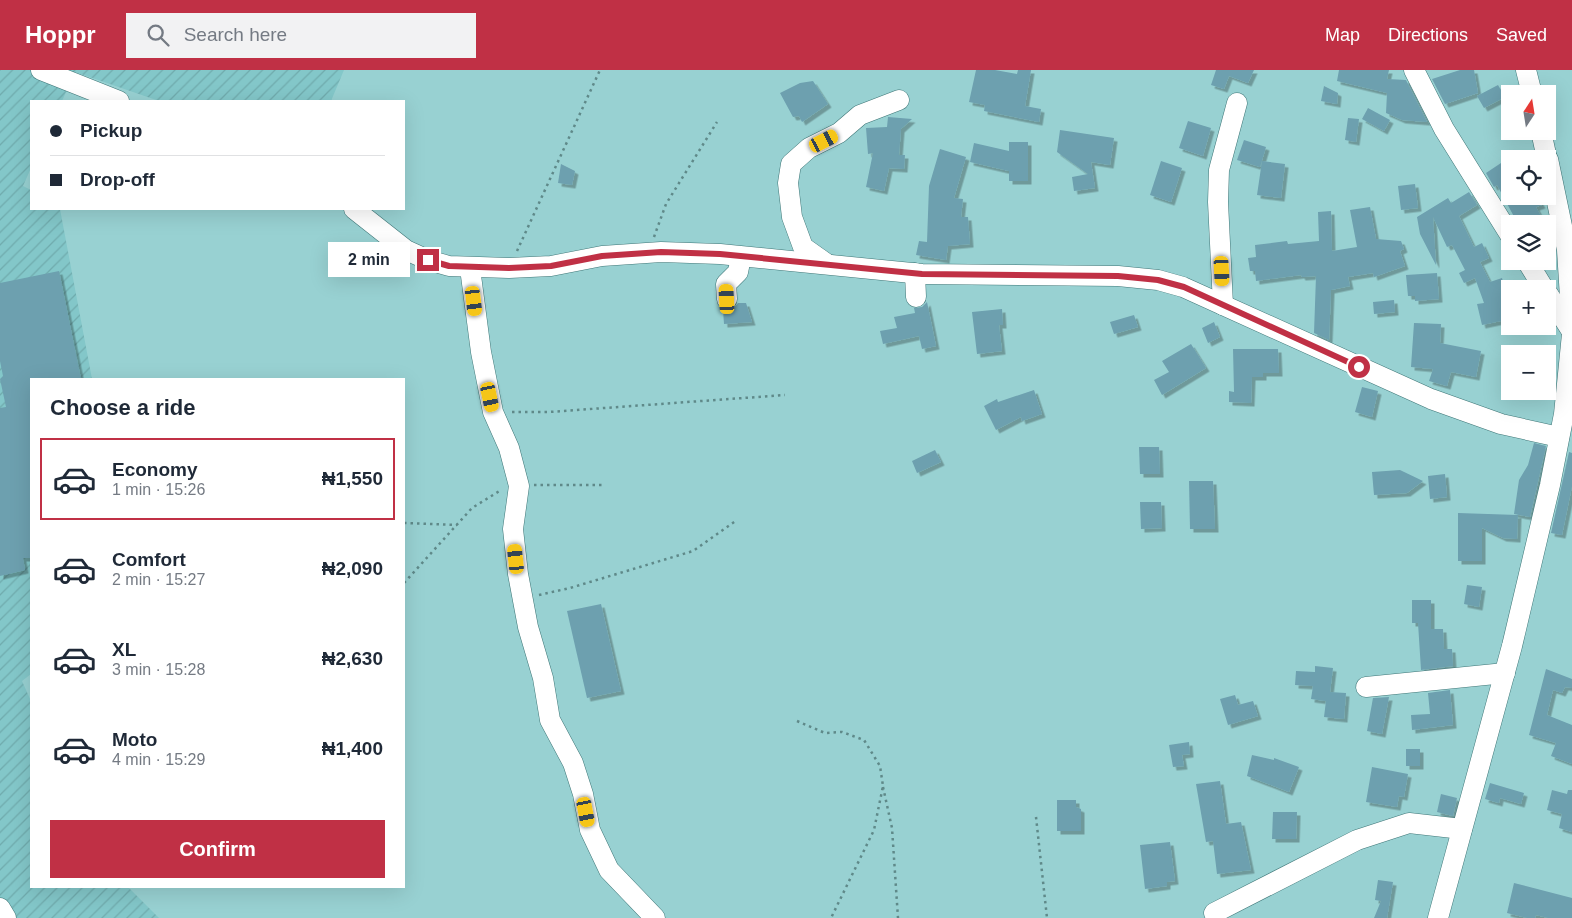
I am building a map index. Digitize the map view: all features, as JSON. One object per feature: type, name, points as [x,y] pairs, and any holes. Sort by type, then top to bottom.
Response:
[{"type":"street","points":[[41,70],[116,100]]},
{"type":"street","points":[[1414,70],[1444,129],[1501,221]]},
{"type":"street","points":[[1526,70],[1530,85]]},
{"type":"street","points":[[828,265],[803,247],[797,232],[792,217],[788,183],[791,164],[809,148],[839,133],[860,115],[899,100]]},
{"type":"street","points":[[1224,305],[1218,202],[1220,170],[1237,103]]},
{"type":"street","points":[[1438,918],[1504,673],[1560,437],[1572,332],[1567,250],[1556,200]]},
{"type":"street","points":[[355,210],[406,250],[428,260],[449,266],[470,268],[551,266],[602,256],[661,252],[740,256],[915,273],[1118,276],[1158,280],[1184,287],[1430,399],[1501,424],[1560,437]]},
{"type":"street","points":[[727,299],[726,284],[738,272],[740,256]]},
{"type":"street","points":[[470,268],[480,352],[493,412],[509,448],[519,486],[513,529],[522,598],[528,627],[543,678],[550,720],[573,763],[583,794],[590,830],[609,870],[656,918]]},
{"type":"street","points":[[915,273],[916,297]]},
{"type":"street","points":[[1556,307],[1572,332]]},
{"type":"street","points":[[1366,687],[1504,673]]},
{"type":"street","points":[[1214,913],[1357,840],[1408,823],[1462,829]]},
{"type":"street","points":[[0,908],[6,918]]},
{"type":"path","points":[[509,268],[600,70]]},
{"type":"path","points":[[661,252],[652,241],[666,204],[717,122]]},
{"type":"path","points":[[493,412],[549,412],[784,395]]},
{"type":"path","points":[[405,582],[456,525],[480,504],[502,490],[519,486],[603,485]]},
{"type":"path","points":[[522,598],[570,588],[693,551],[737,520]]},
{"type":"path","points":[[405,523],[456,525]]},
{"type":"path","points":[[797,721],[825,733],[842,732],[864,740],[880,766],[892,828],[898,918]]},
{"type":"path","points":[[831,918],[874,830],[883,786]]},
{"type":"path","points":[[1036,817],[1047,918]]},
{"type":"shaded area","points":[[0,70],[344,70],[331,100],[156,100],[75,72],[62,100],[30,100],[30,170],[23,186],[30,190],[30,210],[60,210],[92,378],[30,378],[30,675],[22,681],[30,699],[30,888],[129,888],[159,918],[0,918]]},
{"type":"building","points":[[976,70],[995,70],[1017,74],[1018,70],[1031,70],[1025,106],[1041,109],[1039,122],[984,111],[985,105],[969,102]]},
{"type":"building","points":[[1216,70],[1254,70],[1248,83],[1229,76],[1224,89],[1211,85]]},
{"type":"building","points":[[1339,70],[1389,70],[1387,79],[1406,80],[1427,122],[1402,120],[1386,113],[1387,93],[1337,81]]},
{"type":"building","points":[[1460,70],[1474,70],[1478,93],[1445,104],[1432,79]]},
{"type":"building","points":[[813,81],[828,104],[802,122],[799,116],[793,117],[780,93],[800,83]]},
{"type":"building","points":[[1498,85],[1501,90],[1501,99],[1484,108],[1477,96]]},
{"type":"building","points":[[1324,86],[1338,93],[1337,104],[1321,101]]},
{"type":"building","points":[[1368,108],[1390,120],[1384,131],[1362,119]]},
{"type":"building","points":[[888,117],[912,119],[901,129],[899,155],[905,155],[904,169],[889,168],[884,191],[866,187],[873,153],[868,154],[866,128],[887,127]]},
{"type":"building","points":[[1348,118],[1359,119],[1356,142],[1345,140]]},
{"type":"building","points":[[1188,121],[1211,128],[1203,156],[1179,148]]},
{"type":"building","points":[[1060,130],[1114,138],[1110,165],[1091,162],[1095,188],[1074,191],[1072,177],[1088,174],[1057,152]]},
{"type":"building","points":[[1244,140],[1266,147],[1260,167],[1237,160]]},
{"type":"building","points":[[1009,142],[1028,142],[1028,181],[1009,181],[1009,171],[970,162],[974,143],[1009,151]]},
{"type":"building","points":[[940,149],[966,157],[954,198],[963,199],[961,217],[968,217],[970,244],[948,246],[946,260],[916,255],[919,241],[927,242],[929,186]]},
{"type":"building","points":[[1161,161],[1182,168],[1171,202],[1150,195]]},
{"type":"building","points":[[1262,161],[1285,164],[1281,198],[1257,195]]},
{"type":"building","points":[[1501,163],[1501,192],[1497,185],[1494,187],[1486,173]]},
{"type":"building","points":[[561,164],[575,171],[572,185],[558,183]]},
{"type":"building","points":[[1415,184],[1418,208],[1401,210],[1398,186]]},
{"type":"building","points":[[1469,192],[1477,205],[1459,216],[1474,247],[1482,243],[1489,258],[1480,262],[1490,282],[1502,278],[1501,321],[1482,325],[1477,304],[1484,303],[1475,278],[1464,283],[1459,273],[1465,270],[1452,245],[1447,247],[1433,217],[1436,265],[1420,234],[1417,217],[1448,198],[1451,203]]},
{"type":"building","points":[[1508,205],[1542,205],[1536,207],[1540,215],[1513,215]]},
{"type":"building","points":[[1370,207],[1376,239],[1401,241],[1404,249],[1400,251],[1405,266],[1374,277],[1373,273],[1348,277],[1350,286],[1331,290],[1329,340],[1314,333],[1316,276],[1302,277],[1301,275],[1256,281],[1255,271],[1250,271],[1248,258],[1256,257],[1255,245],[1287,241],[1288,244],[1319,241],[1318,212],[1331,211],[1332,251],[1357,247],[1350,210]]},
{"type":"building","points":[[59,271],[81,378],[30,378],[30,558],[23,558],[25,570],[0,576],[0,408],[6,407],[0,379],[3,376],[0,361],[0,283]]},
{"type":"building","points":[[1437,273],[1439,299],[1415,301],[1415,296],[1408,296],[1406,275]]},
{"type":"building","points":[[1394,300],[1395,312],[1374,314],[1373,302]]},
{"type":"building","points":[[927,302],[936,346],[922,349],[919,336],[883,344],[880,331],[897,328],[894,317],[915,313],[914,308],[922,307]]},
{"type":"building","points":[[738,303],[746,303],[752,322],[724,324],[723,310],[733,309]]},
{"type":"building","points":[[1002,309],[1003,325],[999,325],[1002,351],[977,354],[972,312]]},
{"type":"building","points":[[1134,315],[1138,327],[1114,334],[1110,322]]},
{"type":"building","points":[[1214,322],[1220,337],[1208,343],[1202,328]]},
{"type":"building","points":[[1414,323],[1441,324],[1440,343],[1481,351],[1476,377],[1451,372],[1447,386],[1429,381],[1433,369],[1411,367]]},
{"type":"building","points":[[1191,344],[1206,368],[1162,395],[1154,380],[1169,372],[1162,361]]},
{"type":"building","points":[[1233,349],[1278,349],[1279,373],[1263,373],[1263,377],[1252,377],[1251,403],[1229,402],[1229,391],[1234,392]]},
{"type":"building","points":[[1362,387],[1378,391],[1372,417],[1355,412]]},
{"type":"building","points":[[1034,390],[1042,414],[1022,421],[1021,417],[996,430],[984,406],[997,399],[998,402]]},
{"type":"building","points":[[1534,443],[1546,446],[1530,517],[1514,514],[1519,480],[1528,465]]},
{"type":"building","points":[[1139,447],[1159,447],[1160,474],[1140,474]]},
{"type":"building","points":[[935,450],[941,462],[917,473],[912,461]]},
{"type":"building","points":[[1569,452],[1572,453],[1572,486],[1562,535],[1551,533]]},
{"type":"building","points":[[1400,470],[1423,481],[1407,493],[1374,495],[1372,472]]},
{"type":"building","points":[[1445,474],[1447,497],[1430,499],[1428,476]]},
{"type":"building","points":[[1189,481],[1213,481],[1215,529],[1190,529]]},
{"type":"building","points":[[1140,502],[1161,502],[1162,528],[1141,529]]},
{"type":"building","points":[[1458,513],[1518,515],[1517,539],[1503,538],[1482,528],[1482,561],[1458,561]]},
{"type":"building","points":[[1467,585],[1482,587],[1479,607],[1464,604]]},
{"type":"building","points":[[1412,600],[1431,600],[1431,629],[1443,629],[1444,649],[1452,649],[1453,666],[1421,670],[1418,623],[1412,623]]},
{"type":"building","points":[[601,604],[621,691],[587,698],[567,611]]},
{"type":"building","points":[[1315,666],[1333,668],[1330,692],[1346,693],[1344,719],[1324,717],[1326,701],[1311,699],[1313,686],[1295,685],[1296,671],[1315,672]]},
{"type":"building","points":[[1546,669],[1572,679],[1572,688],[1565,687],[1562,693],[1553,690],[1547,715],[1572,725],[1572,764],[1551,756],[1556,743],[1529,735]]},
{"type":"building","points":[[1450,690],[1453,725],[1412,730],[1411,715],[1430,714],[1428,693]]},
{"type":"building","points":[[1235,695],[1238,705],[1253,701],[1258,716],[1228,725],[1220,699]]},
{"type":"building","points":[[1389,697],[1382,734],[1367,731],[1373,698]]},
{"type":"building","points":[[1189,742],[1190,754],[1182,755],[1184,766],[1173,767],[1169,745]]},
{"type":"building","points":[[1406,749],[1420,749],[1420,766],[1406,766]]},
{"type":"building","points":[[1252,755],[1274,760],[1274,758],[1299,767],[1289,792],[1247,776]]},
{"type":"building","points":[[1372,767],[1408,774],[1404,797],[1399,796],[1397,807],[1366,802]]},
{"type":"building","points":[[1220,781],[1226,824],[1241,822],[1251,870],[1217,874],[1213,841],[1206,842],[1196,784]]},
{"type":"building","points":[[1490,783],[1524,793],[1521,804],[1500,798],[1499,803],[1485,799]]},
{"type":"building","points":[[1552,790],[1567,794],[1568,790],[1572,790],[1572,832],[1559,828],[1562,814],[1547,810]]},
{"type":"building","points":[[1441,794],[1457,798],[1453,816],[1437,812]]},
{"type":"building","points":[[1057,800],[1076,800],[1076,807],[1081,809],[1081,831],[1057,831]]},
{"type":"building","points":[[1273,812],[1297,812],[1296,839],[1272,839]]},
{"type":"building","points":[[1170,842],[1175,881],[1167,882],[1167,886],[1145,889],[1140,845]]},
{"type":"building","points":[[1378,880],[1393,882],[1387,918],[1374,918],[1381,901],[1375,900]]},
{"type":"building","points":[[1514,883],[1572,898],[1572,918],[1548,918],[1536,915],[1535,918],[1527,918],[1507,913]]},
{"type":"route","points":[[428,260],[449,266],[509,268],[551,266],[602,256],[661,252],[720,254],[922,274],[1118,276],[1158,280],[1184,287],[1359,367]]}]
